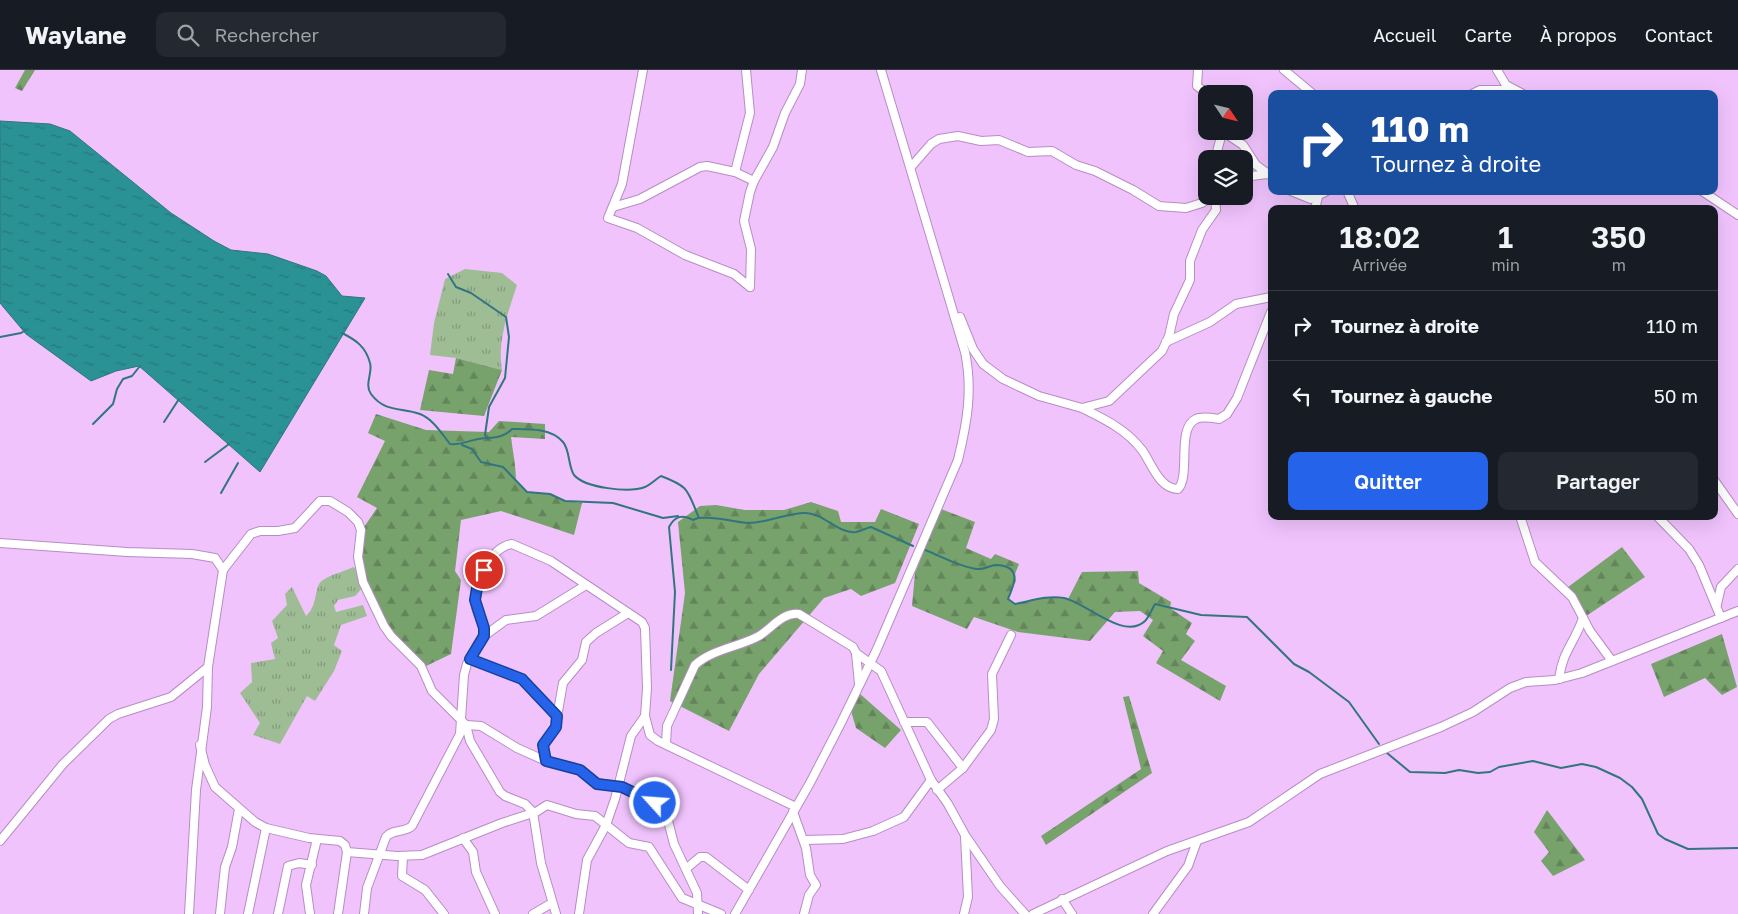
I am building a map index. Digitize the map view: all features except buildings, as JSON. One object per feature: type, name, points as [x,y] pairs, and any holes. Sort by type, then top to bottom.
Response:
[{"type":"street","points":[[643,70],[622,184],[608,218],[637,228],[685,255],[734,274],[750,287],[751,249],[744,221],[754,181],[773,148],[785,113],[800,84],[802,70]]},
{"type":"street","points":[[736,172],[750,113],[746,70]]},
{"type":"street","points":[[736,914],[819,766],[870,664],[958,460],[966,428],[970,375],[950,299],[881,70]]},
{"type":"street","points":[[1198,70],[1198,87]]},
{"type":"street","points":[[1284,70],[1308,90]]},
{"type":"street","points":[[1496,70],[1501,79],[1513,90]]},
{"type":"street","points":[[1480,90],[1513,90]]},
{"type":"street","points":[[911,167],[931,144],[940,139],[958,136],[981,141],[999,140],[1028,152],[1052,151],[1133,190],[1159,206],[1186,208],[1198,204]]},
{"type":"street","points":[[1235,140],[1243,145],[1256,165],[1268,174]]},
{"type":"street","points":[[613,207],[640,199],[700,167],[707,166],[736,172],[754,181]]},
{"type":"street","points":[[1253,176],[1268,175]]},
{"type":"street","points":[[1298,195],[1304,198],[1315,195]]},
{"type":"street","points":[[1708,195],[1738,215]]},
{"type":"street","points":[[1082,408],[1113,399],[1154,360],[1166,342],[1174,314],[1190,280],[1190,261],[1202,230],[1216,210],[1215,205]]},
{"type":"street","points":[[950,299],[973,349],[985,368],[1039,396],[1082,408],[1120,428],[1144,452],[1156,474],[1169,486],[1178,489],[1181,483],[1186,438],[1192,423],[1195,419],[1200,418],[1219,419],[1232,406],[1268,319]]},
{"type":"street","points":[[1166,342],[1210,322],[1236,304],[1268,299]]},
{"type":"street","points":[[1718,486],[1738,514]]},
{"type":"street","points":[[188,914],[192,824],[200,745],[206,707],[208,667],[223,570],[251,534],[260,531],[278,531],[295,528],[320,501],[327,500],[351,514],[360,526],[358,557],[363,582],[384,626],[420,666],[432,692],[464,724],[478,756],[500,792],[525,804],[533,812],[541,863],[556,914]]},
{"type":"street","points":[[1521,520],[1535,562],[1572,597],[1590,631],[1612,661]]},
{"type":"street","points":[[1661,520],[1689,549],[1699,565],[1722,618]]},
{"type":"street","points":[[0,543],[127,552],[192,554],[215,558],[223,570]]},
{"type":"street","points":[[484,636],[483,623],[476,607],[478,582],[491,559],[507,544],[519,546],[551,562],[603,594],[642,622],[645,628],[647,688],[645,716],[650,734],[794,809],[804,840],[810,875],[816,885],[809,895],[804,914]]},
{"type":"street","points":[[1716,604],[1721,587],[1738,569]]},
{"type":"street","points":[[364,914],[368,888],[378,854],[388,834],[412,826],[458,740],[464,724],[464,680],[470,659],[484,636],[506,620],[536,616],[586,585]]},
{"type":"street","points":[[1033,914],[1167,851],[1249,822],[1320,774],[1442,727],[1473,712],[1510,688],[1526,682],[1559,679],[1582,673],[1738,611]]},
{"type":"street","points":[[546,761],[543,745],[556,727],[562,683],[582,660],[586,642],[596,633],[628,613]]},
{"type":"street","points":[[666,744],[668,726],[695,665],[704,658],[757,637],[784,617],[799,614],[852,647],[856,653],[878,668],[883,674],[931,780],[948,804],[965,835],[1000,886],[1025,914]]},
{"type":"street","points":[[1559,679],[1562,658],[1575,638],[1583,618]]},
{"type":"street","points":[[937,790],[963,768],[993,726],[992,674],[1011,635]]},
{"type":"street","points":[[856,653],[859,684]]},
{"type":"street","points":[[470,659],[522,679],[557,716]]},
{"type":"street","points":[[0,840],[63,764],[109,719],[118,714],[171,696],[208,667]]},
{"type":"street","points":[[579,914],[587,860],[606,825],[619,786],[631,736],[645,716]]},
{"type":"street","points":[[904,722],[927,722],[963,768]]},
{"type":"street","points":[[464,724],[481,726],[518,748],[546,761],[580,770],[597,784],[619,786],[660,807],[669,823],[676,850],[687,868],[698,896],[698,914]]},
{"type":"street","points":[[200,745],[211,781],[239,809],[266,828],[317,839],[340,841],[345,845],[347,852],[338,914]]},
{"type":"street","points":[[804,840],[843,839],[873,831],[904,817],[931,780]]},
{"type":"street","points":[[347,852],[403,856],[422,855],[549,806],[576,814],[594,816],[629,843],[650,849],[682,898],[721,914]]},
{"type":"street","points":[[220,914],[225,867],[232,847],[239,809]]},
{"type":"street","points":[[248,914],[266,828]]},
{"type":"street","points":[[964,914],[968,897],[965,835]]},
{"type":"street","points":[[463,838],[473,852],[476,872],[495,914]]},
{"type":"street","points":[[310,914],[306,885],[317,839]]},
{"type":"street","points":[[1153,914],[1188,866],[1196,841]]},
{"type":"street","points":[[403,856],[402,876],[425,890],[444,914]]},
{"type":"street","points":[[687,868],[700,857],[706,857],[749,890]]},
{"type":"street","points":[[278,914],[288,866],[299,863],[312,865]]},
{"type":"street","points":[[1062,899],[1072,914]]},
{"type":"street","points":[[532,914],[552,903]]},
{"type":"green space","points":[[25,70],[35,70],[22,91],[15,88]]},
{"type":"green space","points":[[465,269],[502,273],[517,285],[502,338],[502,370],[456,358],[430,355],[434,323],[445,279]]},
{"type":"green space","points":[[456,358],[502,370],[484,416],[420,410],[429,370],[453,374]]},
{"type":"green space","points":[[376,414],[426,430],[489,432],[499,421],[545,424],[545,439],[511,437],[516,482],[527,492],[550,494],[565,501],[582,503],[574,535],[501,511],[461,520],[455,571],[461,580],[451,654],[424,667],[384,621],[360,563],[362,530],[377,508],[357,497],[385,441],[368,433]]},
{"type":"green space","points":[[811,502],[838,511],[841,522],[875,522],[881,509],[919,524],[895,583],[861,596],[851,589],[824,598],[759,674],[729,731],[670,701],[685,593],[678,522],[700,506],[716,505],[745,510],[784,510]]},
{"type":"green space","points":[[941,509],[975,522],[966,548],[991,559],[995,554],[1019,564],[1015,574],[1016,581],[1008,598],[1015,604],[1045,597],[1068,599],[1082,572],[1138,571],[1139,583],[1171,602],[1170,608],[1192,623],[1186,634],[1195,641],[1181,660],[1226,686],[1220,701],[1156,663],[1163,651],[1143,636],[1153,620],[1140,611],[1115,612],[1090,641],[1018,632],[974,617],[967,629],[912,606],[915,573]]},
{"type":"green space","points":[[1622,547],[1645,577],[1583,618],[1564,590]]},
{"type":"green space","points":[[353,567],[364,574],[366,584],[355,596],[338,600],[334,606],[336,612],[363,605],[367,616],[341,625],[334,645],[342,651],[334,671],[315,701],[307,696],[280,744],[253,735],[260,723],[240,693],[252,682],[251,663],[275,659],[271,643],[278,638],[272,621],[287,605],[285,594],[292,587],[306,616],[313,607],[320,583],[330,576]]},
{"type":"green space","points":[[1722,634],[1737,687],[1722,695],[1705,678],[1664,697],[1651,664]]},
{"type":"green space","points":[[859,693],[901,730],[885,748],[856,728],[851,711]]},
{"type":"green space","points":[[1129,696],[1152,773],[1046,845],[1041,836],[1141,769],[1123,697]]},
{"type":"green space","points":[[1547,810],[1585,860],[1553,876],[1541,861],[1549,852],[1534,832]]},
{"type":"water","points":[[0,121],[50,124],[70,131],[171,213],[214,241],[231,250],[268,254],[317,271],[326,276],[342,296],[365,298],[260,472],[139,366],[116,371],[91,381],[26,334],[0,303]]},
{"type":"waterway","points":[[448,274],[456,287],[471,293],[506,317],[509,337],[505,378],[489,407],[485,435],[488,439]]},
{"type":"waterway","points":[[0,337],[21,333],[26,330]]},
{"type":"waterway","points":[[342,333],[356,341],[366,353],[371,367],[368,386],[376,400],[388,407],[425,416],[437,427],[450,444],[499,437],[512,429],[539,430],[552,434],[563,442],[567,449],[574,475],[587,483],[608,488],[638,489],[649,485],[661,476],[683,487],[689,495],[699,518],[749,523],[806,513],[813,514],[849,532],[856,532],[871,527],[913,546]]},
{"type":"waterway","points":[[93,424],[113,404],[117,389],[123,379],[132,376],[140,366]]},
{"type":"waterway","points":[[164,422],[179,399]]},
{"type":"waterway","points":[[205,462],[229,444]]},
{"type":"waterway","points":[[462,445],[472,449],[481,462],[503,467],[527,492],[550,494],[565,501],[613,503],[663,518],[678,516]]},
{"type":"waterway","points":[[221,493],[238,463]]},
{"type":"waterway","points":[[671,670],[675,592],[669,527],[679,517],[693,520],[698,518]]},
{"type":"waterway","points":[[925,550],[970,568],[980,569],[996,565],[1010,568],[1013,572],[1014,581],[1008,599],[1015,604],[1045,598],[1064,598],[1105,619],[1127,627],[1136,626],[1145,621],[1155,604],[1201,615],[1247,617],[1294,664],[1309,672],[1349,702],[1379,744]]},
{"type":"waterway","points":[[1387,753],[1410,772],[1445,773],[1459,770],[1478,773],[1490,772],[1499,767],[1533,761],[1561,768],[1582,764],[1596,767],[1620,778],[1632,787],[1642,799],[1658,834],[1665,839],[1688,849],[1738,848]]},
{"type":"route","points":[[484,570],[478,582],[475,600],[483,623],[484,636],[470,659],[522,679],[529,684],[557,716],[556,727],[543,745],[546,761],[580,770],[597,784],[619,786],[655,803]]}]
